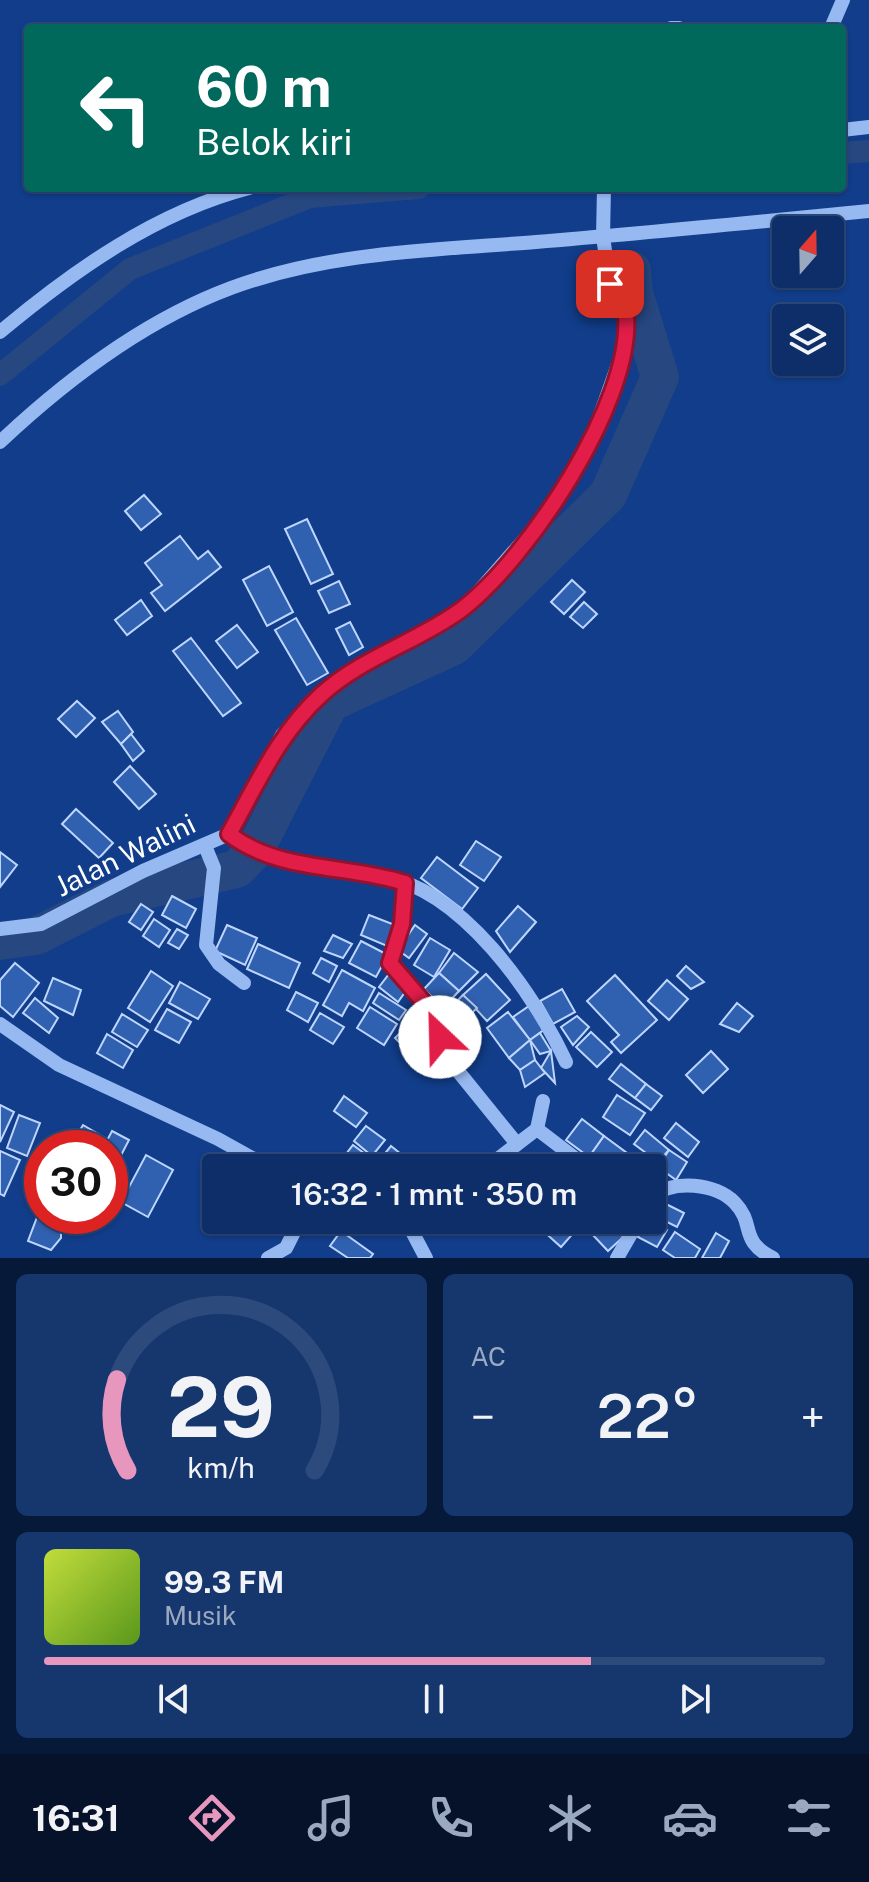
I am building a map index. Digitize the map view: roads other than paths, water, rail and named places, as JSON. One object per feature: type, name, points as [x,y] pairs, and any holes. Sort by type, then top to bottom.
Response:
[{"type":"street","points":[[833,24],[843,0]]},
{"type":"street","points":[[846,130],[869,127]]},
{"type":"street","points":[[0,332],[114,247],[218,196],[234,192]]},
{"type":"street","name":"Jalan Walini","points":[[0,929],[41,924],[143,871],[229,834],[282,735],[321,695],[350,670],[428,632],[464,608],[559,500],[589,446],[626,342],[626,312],[610,284],[603,237],[604,192]]},
{"type":"street","points":[[0,442],[46,399],[149,327],[231,288],[311,265],[428,251],[869,211]]},
{"type":"street","points":[[229,834],[243,845],[260,852],[311,867],[385,876],[405,883],[447,906],[476,928],[555,1037],[566,1062]]},
{"type":"street","points":[[205,846],[214,868],[206,945],[219,964],[244,983]]},
{"type":"street","points":[[405,883],[402,924],[390,963],[432,1012],[445,1055],[517,1144]]},
{"type":"street","points":[[0,1024],[59,1065],[245,1154]]},
{"type":"street","points":[[504,1154],[537,1129],[543,1101]]},
{"type":"street","points":[[537,1129],[570,1154]]},
{"type":"street","points":[[666,1192],[689,1185],[726,1195],[737,1204],[753,1244],[773,1258]]},
{"type":"street","points":[[268,1258],[286,1248],[293,1234]]},
{"type":"street","points":[[413,1234],[426,1258]]},
{"type":"street","points":[[617,1258],[631,1234]]},
{"type":"waterway","points":[[846,153],[869,151]]},
{"type":"waterway","points":[[0,375],[130,269],[310,197],[371,192]]},
{"type":"waterway","points":[[0,941],[36,936],[111,898],[237,869],[255,850],[330,703],[454,646],[608,495],[660,377],[634,293],[632,270]]}]
